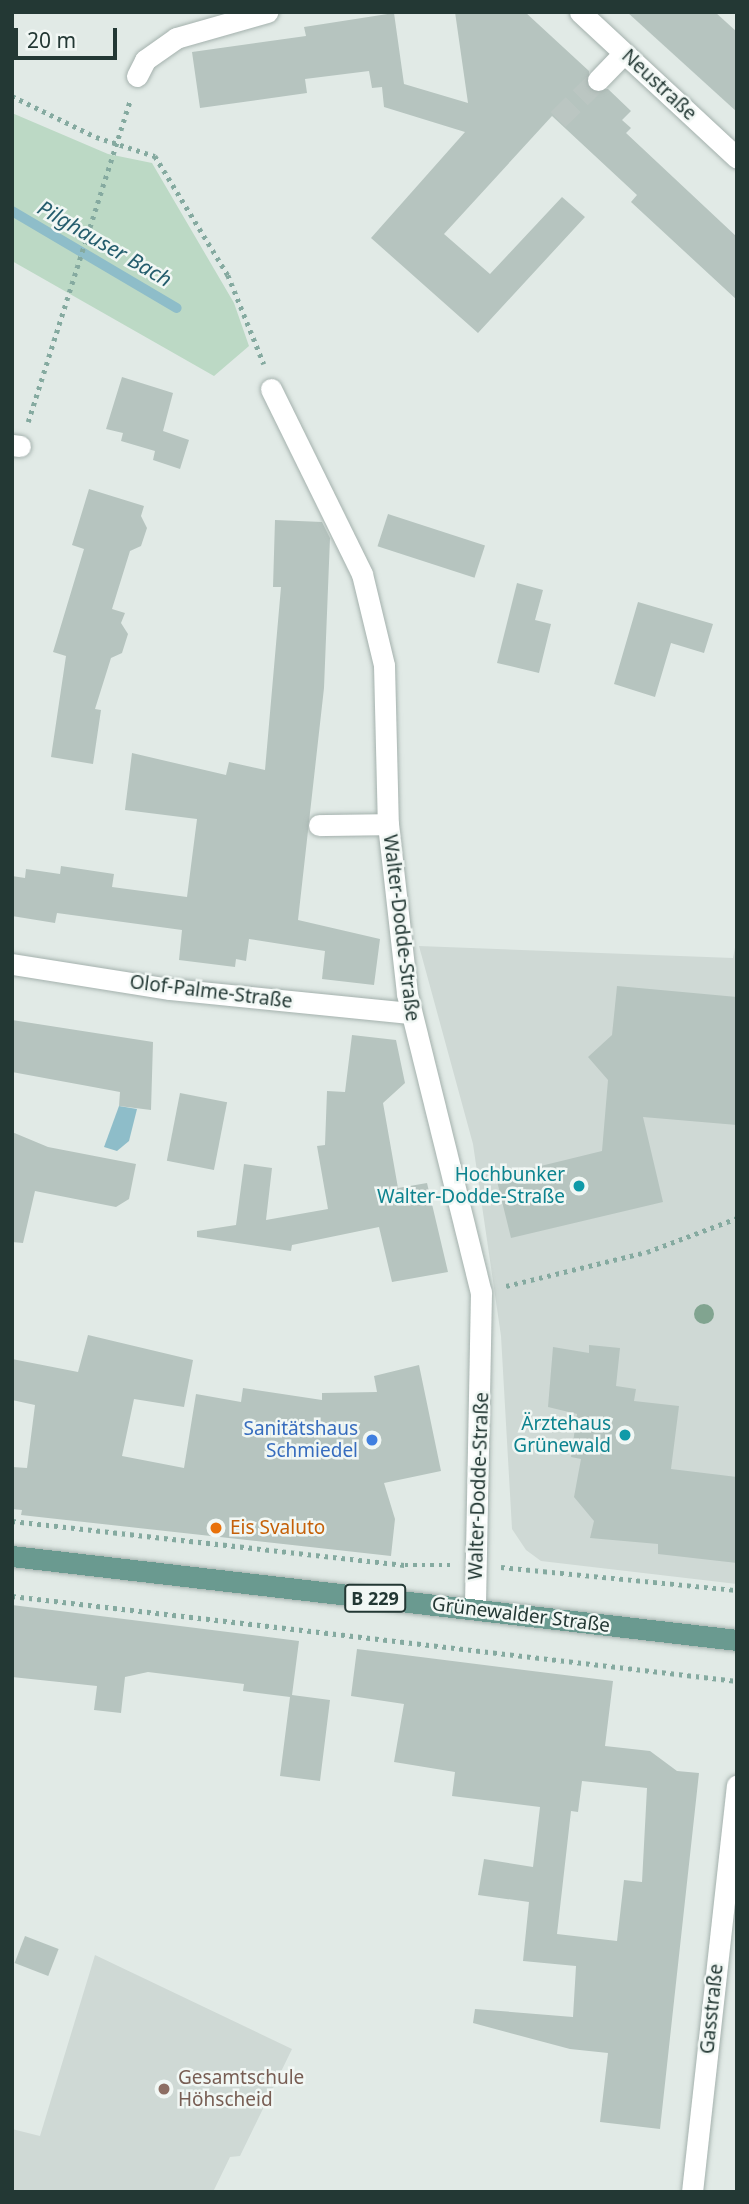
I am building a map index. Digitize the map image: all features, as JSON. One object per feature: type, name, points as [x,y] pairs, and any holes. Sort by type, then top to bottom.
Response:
[{"type":"main road","name":"Grünewalder Straße","points":[[12,1556],[737,1640]]},
{"type":"street","points":[[137,76],[145,60],[176,38],[267,12]]},
{"type":"street","name":"Neustraße","points":[[580,12],[737,158]]},
{"type":"street","points":[[598,80],[624,53]]},
{"type":"street","name":"Walter-Dodde-Straße","points":[[271,388],[337,520],[376,620],[384,665],[388,824],[410,1013],[481,1292],[475,1609]]},
{"type":"street","points":[[319,825],[388,824]]},
{"type":"street","name":"Olof-Palme-Straße","points":[[12,964],[170,989],[410,1013]]},
{"type":"street","name":"Gasstraße","points":[[692,2192],[737,1785]]},
{"type":"path","points":[[34,404],[87,243],[137,76]]},
{"type":"path","points":[[12,96],[118,144],[155,156],[228,275],[271,388]]},
{"type":"path","points":[[481,1292],[646,1252],[737,1218]]},
{"type":"path","points":[[12,1521],[404,1565],[477,1565],[737,1590]]},
{"type":"path","points":[[12,1596],[737,1681]]},
{"type":"shaded area","points":[[737,937],[737,1584],[541,1561],[526,1550],[512,1529],[501,1336],[473,1144],[419,946],[733,958]]},
{"type":"shaded area","name":"Gesamtschule Höhscheid","points":[[95,1955],[292,2049],[240,2156],[230,2157],[213,2192],[12,2192],[12,2129],[40,2136]]},
{"type":"green space","points":[[12,113],[108,154],[152,163],[234,303],[249,346],[214,376],[12,261]]},
{"type":"water","points":[[119,1106],[137,1109],[129,1141],[117,1151],[104,1147]]},
{"type":"building","points":[[455,12],[525,12],[589,71],[589,90],[608,89],[631,111],[622,120],[631,128],[626,133],[737,237],[737,300],[631,202],[637,195],[552,116],[444,234],[490,274],[562,197],[585,217],[478,333],[371,238],[465,132],[384,107],[382,87],[372,88],[369,71],[305,79],[307,93],[200,108],[192,52],[306,36],[304,27],[394,13],[404,84],[468,103]]},
{"type":"building","points":[[627,12],[715,12],[737,32],[737,112]]},
{"type":"building","points":[[122,377],[173,393],[163,431],[189,440],[180,469],[153,460],[155,451],[121,441],[123,433],[106,429]]},
{"type":"building","points":[[89,489],[144,506],[141,516],[147,528],[141,546],[130,551],[112,609],[125,613],[121,623],[128,634],[122,653],[111,658],[95,709],[101,710],[93,764],[51,757],[66,656],[53,652],[84,549],[72,545]]},
{"type":"building","points":[[388,514],[485,546],[475,578],[377,546]]},
{"type":"building","points":[[275,520],[322,522],[330,538],[324,688],[298,920],[380,939],[374,985],[322,979],[325,951],[249,939],[246,961],[236,959],[235,967],[179,960],[182,930],[57,913],[55,923],[12,916],[12,876],[25,878],[26,869],[60,874],[61,866],[114,874],[112,887],[187,897],[197,819],[125,810],[132,753],[226,775],[229,762],[265,770],[281,587],[273,587]]},
{"type":"building","points":[[517,583],[543,590],[535,620],[551,624],[539,673],[497,663]]},
{"type":"building","points":[[638,602],[713,624],[704,653],[671,643],[655,697],[614,684]]},
{"type":"building","points":[[617,986],[737,997],[737,1125],[643,1117],[663,1202],[511,1238],[496,1177],[602,1151],[608,1080],[588,1057],[612,1035]]},
{"type":"building","points":[[12,1020],[153,1042],[151,1110],[119,1106],[120,1092],[12,1072]]},
{"type":"building","points":[[352,1035],[396,1040],[405,1083],[383,1103],[398,1188],[427,1183],[448,1272],[392,1282],[379,1227],[292,1245],[291,1251],[197,1237],[197,1231],[236,1225],[244,1164],[272,1168],[266,1220],[328,1209],[317,1146],[325,1145],[327,1091],[345,1092]]},
{"type":"building","points":[[180,1093],[227,1102],[214,1170],[167,1161]]},
{"type":"building","points":[[12,1132],[48,1147],[136,1164],[129,1199],[116,1207],[35,1191],[23,1243],[12,1242]]},
{"type":"building","points":[[88,1335],[193,1360],[184,1407],[134,1399],[122,1456],[184,1468],[196,1394],[241,1402],[243,1388],[322,1400],[322,1393],[377,1392],[374,1376],[419,1365],[441,1471],[384,1483],[395,1519],[391,1556],[21,1515],[22,1510],[12,1509],[12,1467],[27,1468],[35,1405],[12,1400],[12,1359],[78,1372]]},
{"type":"building","name":"Ärztehaus Grünewald","points":[[589,1345],[620,1348],[616,1386],[636,1389],[634,1401],[679,1406],[671,1469],[737,1477],[737,1563],[658,1554],[658,1544],[590,1538],[594,1521],[574,1497],[581,1459],[571,1457],[577,1414],[548,1407],[553,1347],[589,1353]]},
{"type":"building","points":[[12,1605],[299,1641],[292,1695],[330,1700],[320,1781],[280,1776],[290,1697],[243,1691],[244,1684],[148,1672],[125,1677],[121,1713],[94,1710],[97,1686],[12,1677]]},
{"type":"building","points":[[357,1649],[613,1681],[605,1746],[650,1751],[677,1771],[699,1773],[660,2129],[600,2122],[608,2053],[570,2049],[473,2023],[475,2009],[573,2017],[576,1966],[523,1961],[529,1902],[478,1895],[484,1859],[533,1867],[540,1807],[452,1796],[455,1772],[394,1762],[404,1704],[351,1696]],"holes":[[[582,1781],[647,1788],[642,1882],[624,1880],[617,1941],[557,1934],[571,1811],[578,1812]]]},
{"type":"building","points":[[25,1936],[59,1949],[48,1976],[15,1963]]},
{"type":"waterway","name":"Pilghauser Bach","points":[[12,211],[177,308]]},
{"type":"tunnel","points":[[558,119],[598,80]]},
{"type":"place","name":"Hochbunker Walter-Dodde-Straße","points":[[579,1186]]},
{"type":"place","name":"Ärztehaus Grünewald","points":[[625,1435]]},
{"type":"place","name":"Sanitätshaus Schmiedel","points":[[372,1440]]},
{"type":"place","name":"Eis Svaluto","points":[[216,1528]]},
{"type":"place","name":"Gesamtschule Höhscheid","points":[[164,2089]]}]
